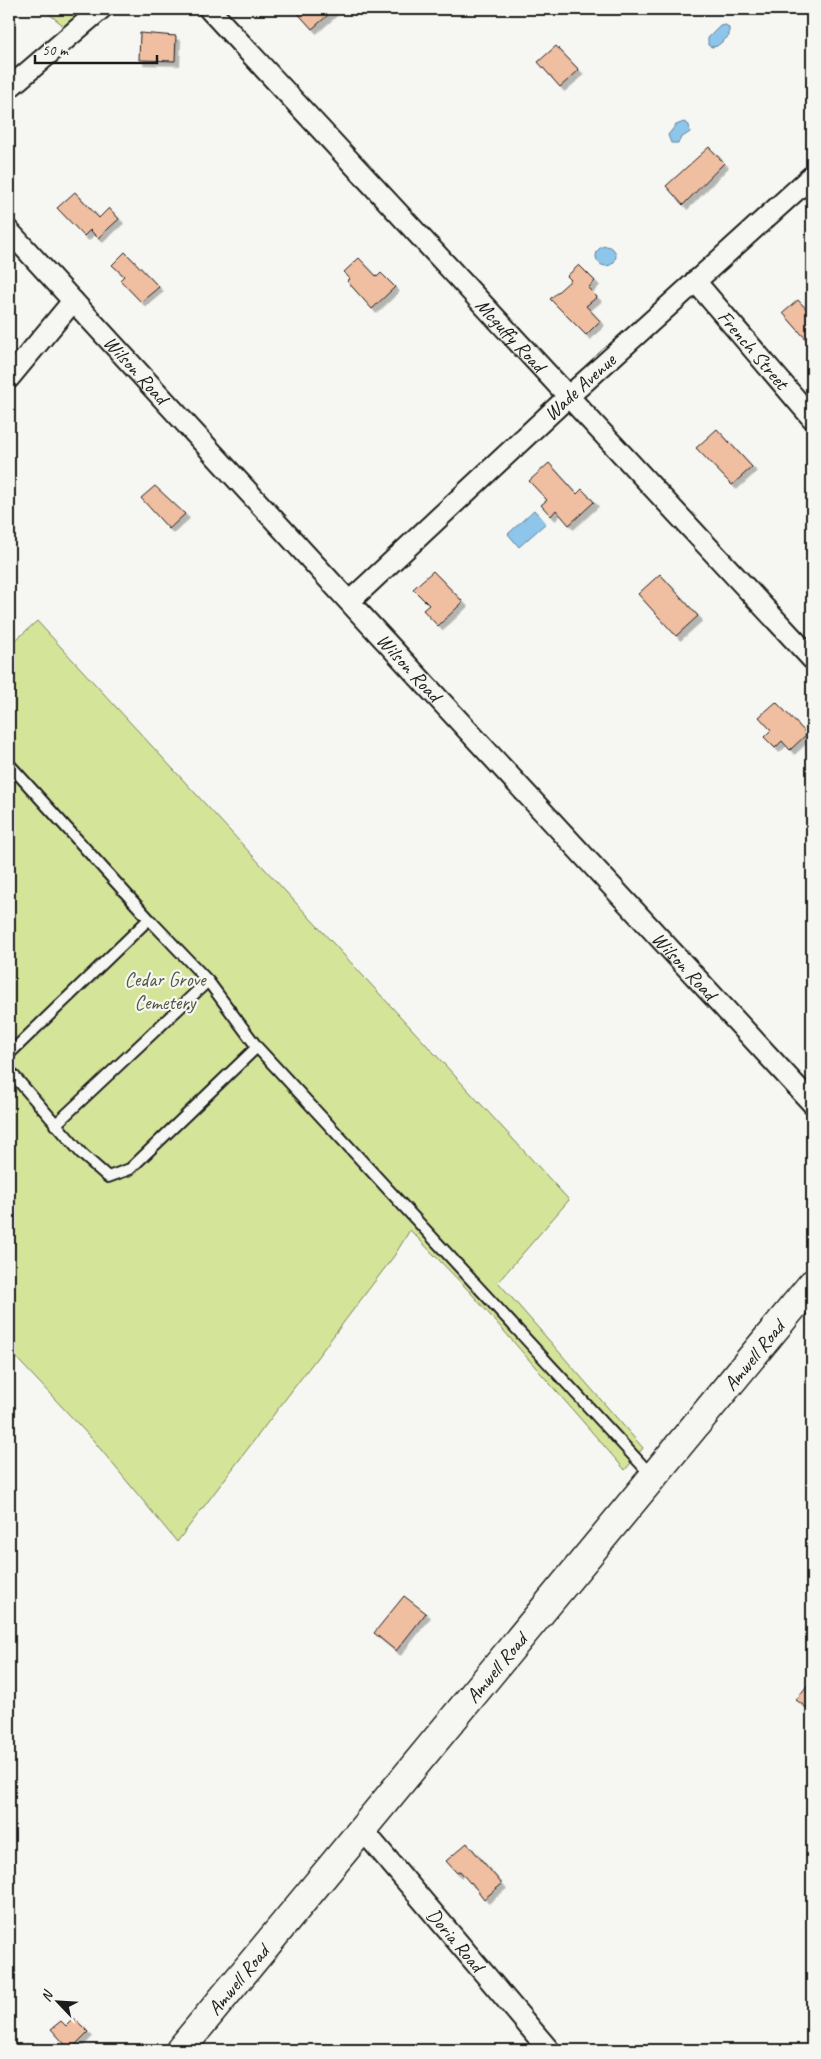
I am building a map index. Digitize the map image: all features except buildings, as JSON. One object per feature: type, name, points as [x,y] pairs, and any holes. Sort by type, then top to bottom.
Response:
[{"type":"main road","name":"Amwell Road","points":[[180,2050],[654,1478],[812,1284]]},
{"type":"street","points":[[9,88],[101,9]]},
{"type":"street","name":"Mcguffy Road","points":[[209,9],[480,304],[569,396],[812,659]]},
{"type":"street","name":"Wade Avenue","points":[[350,601],[569,396],[812,176]]},
{"type":"street","name":"Wilson Road","points":[[9,231],[350,601],[515,784],[812,1103]]},
{"type":"street","name":"French Street","points":[[696,281],[812,418]]},
{"type":"street","points":[[9,378],[73,302]]},
{"type":"street","name":"Doria Road","points":[[362,1829],[549,2050]]},
{"type":"lane","points":[[9,764],[149,919],[208,981],[257,1047],[654,1478]]},
{"type":"lane","points":[[9,1054],[149,919]]},
{"type":"lane","points":[[55,1124],[208,981]]},
{"type":"lane","points":[[9,1070],[82,1154],[108,1177],[130,1169],[257,1047]]},
{"type":"green space","points":[[43,9],[84,9],[64,26]]},
{"type":"green space","name":"Cedar Grove Cemetery","points":[[37,621],[569,1200],[498,1282],[643,1448],[625,1470],[470,1292],[410,1230],[394,1256],[177,1542],[93,1440],[9,1350],[9,646]]},
{"type":"water","points":[[726,25],[729,28],[729,36],[717,46],[712,47],[708,45],[708,38],[720,26]]},
{"type":"water","points":[[684,122],[689,125],[690,132],[681,138],[678,143],[671,143],[668,135],[676,125]]},
{"type":"water","points":[[606,246],[613,249],[616,256],[613,263],[606,266],[599,263],[596,256],[599,249]]},
{"type":"water","points":[[534,510],[546,523],[519,547],[508,534]]}]
